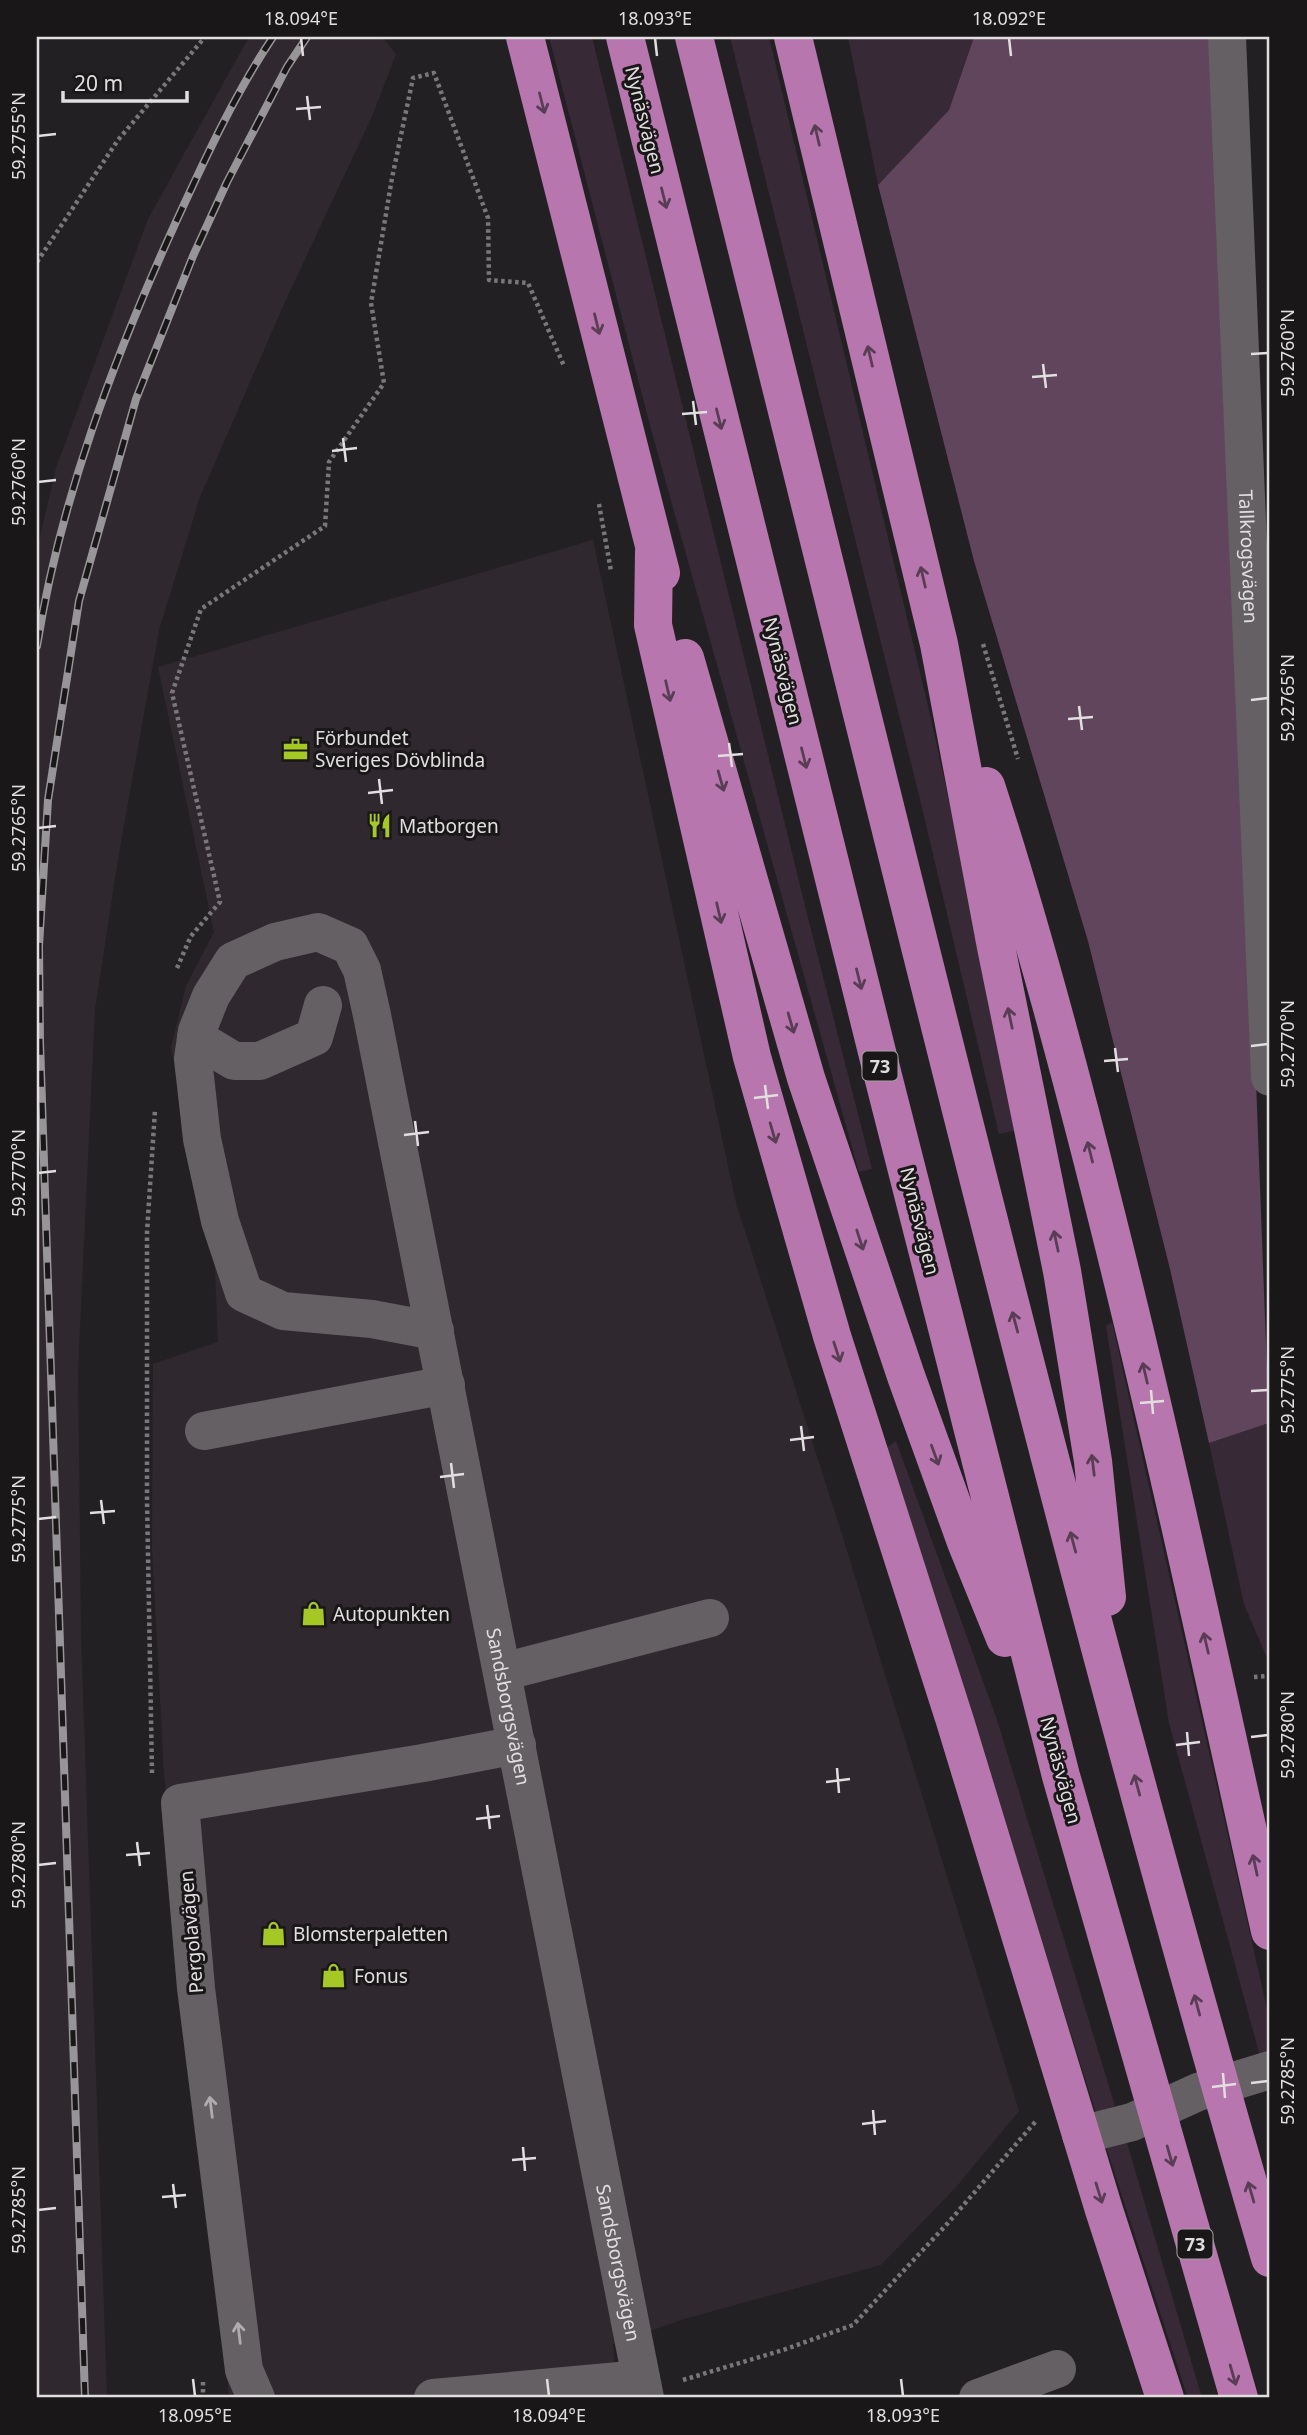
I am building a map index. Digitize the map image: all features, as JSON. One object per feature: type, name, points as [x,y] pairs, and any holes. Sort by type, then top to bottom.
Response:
[{"type":"highway","points":[[525,37],[654,551],[806,1078],[906,1376],[962,1529],[1061,1776]]},
{"type":"highway","name":"Nynäsvägen","points":[[625,37],[880,1063],[1061,1776],[1240,2398]]},
{"type":"highway","points":[[694,37],[955,1091],[1122,1728],[1215,2071],[1270,2258]]},
{"type":"highway","points":[[793,37],[939,644],[996,947],[1062,1271],[1093,1461],[1122,1728]]},
{"type":"highway","points":[[654,551],[653,625],[752,1058],[832,1336],[955,1721],[1165,2398]]},
{"type":"highway","points":[[939,644],[1012,864],[1071,1073],[1139,1348],[1270,1931]]},
{"type":"street","name":"Tallkrogsvägen","points":[[1227,37],[1266,878],[1270,1077]]},
{"type":"street","name":"Sandsborgsvägen","points":[[435,1331],[372,1319],[283,1311],[244,1293],[220,1221],[202,1139],[194,1059],[196,1038],[211,996],[233,961],[275,942],[318,932],[350,946],[362,971],[372,1015],[503,1672],[643,2389]]},
{"type":"street","points":[[196,1038],[234,1061],[260,1061],[314,1037],[323,1005]]},
{"type":"street","points":[[204,1431],[446,1385]]},
{"type":"street","points":[[503,1672],[710,1618]]},
{"type":"street","name":"Pergolavägen","points":[[256,2398],[244,2370],[237,2316],[196,1988],[180,1803],[517,1745]]},
{"type":"street","points":[[1081,2134],[1132,2122],[1198,2092],[1270,2070]]},
{"type":"street","points":[[978,2398],[1057,2369]]},
{"type":"street","points":[[433,2398],[643,2389]]},
{"type":"path","points":[[37,262],[118,140],[205,37]]},
{"type":"path","points":[[325,526],[328,463],[384,383],[371,303],[392,178],[413,78],[434,73],[488,218],[489,280],[528,283],[567,372]]},
{"type":"path","points":[[643,2389],[678,2382],[783,2350],[853,2325],[948,2223],[1037,2120]]},
{"type":"shaded area","points":[[249,37],[382,37],[396,54],[373,114],[284,304],[200,497],[159,630],[118,859],[95,1009],[78,1371],[81,1634],[107,2398],[37,2398],[37,549],[56,468],[148,219]]},
{"type":"shaded area","points":[[549,37],[592,37],[872,1169],[859,1172],[651,429]]},
{"type":"shaded area","points":[[730,37],[769,37],[931,719],[1021,1129],[999,1134],[919,795]]},
{"type":"shaded area","points":[[848,37],[974,37],[949,110],[878,185]]},
{"type":"shaded area","points":[[974,37],[1211,37],[1269,1423],[1209,1443],[1170,1269],[1088,941],[974,561],[878,185],[949,110]]},
{"type":"shaded area","points":[[593,540],[736,1203],[844,1541],[1019,2111],[957,2186],[881,2265],[684,2319],[613,2344],[617,2395],[584,2398],[229,2398],[211,2202],[164,1774],[152,1548],[153,1364],[218,1342],[213,1222],[180,1100],[171,1047],[186,986],[214,932],[158,667]]},
{"type":"shaded area","points":[[1112,1322],[1270,2022],[1270,2050],[1260,2056],[1169,1723],[1106,1326]]},
{"type":"shaded area","points":[[1269,1423],[1269,1663],[1244,1604],[1209,1443]]},
{"type":"shaded area","points":[[896,1441],[997,1720],[1115,2106],[1096,2113],[886,1448]]},
{"type":"shaded area","points":[[1125,2136],[1202,2398],[1188,2398],[1105,2144]]},
{"type":"railway","points":[[37,646],[47,591],[75,484],[131,326],[197,176],[232,105],[273,37]]},
{"type":"railway","points":[[85,2398],[40,1042],[39,946],[48,800],[79,601],[136,399],[193,256],[227,182],[287,67],[307,37]]},
{"type":"place","name":"Förbundet Sveriges Dövblinda","points":[[295,749]]},
{"type":"place","name":"Matborgen","points":[[379,826]]},
{"type":"place","name":"Autopunkten","points":[[313,1614]]},
{"type":"place","name":"Blomsterpaletten","points":[[273,1934]]},
{"type":"place","name":"Fonus","points":[[334,1976]]}]
